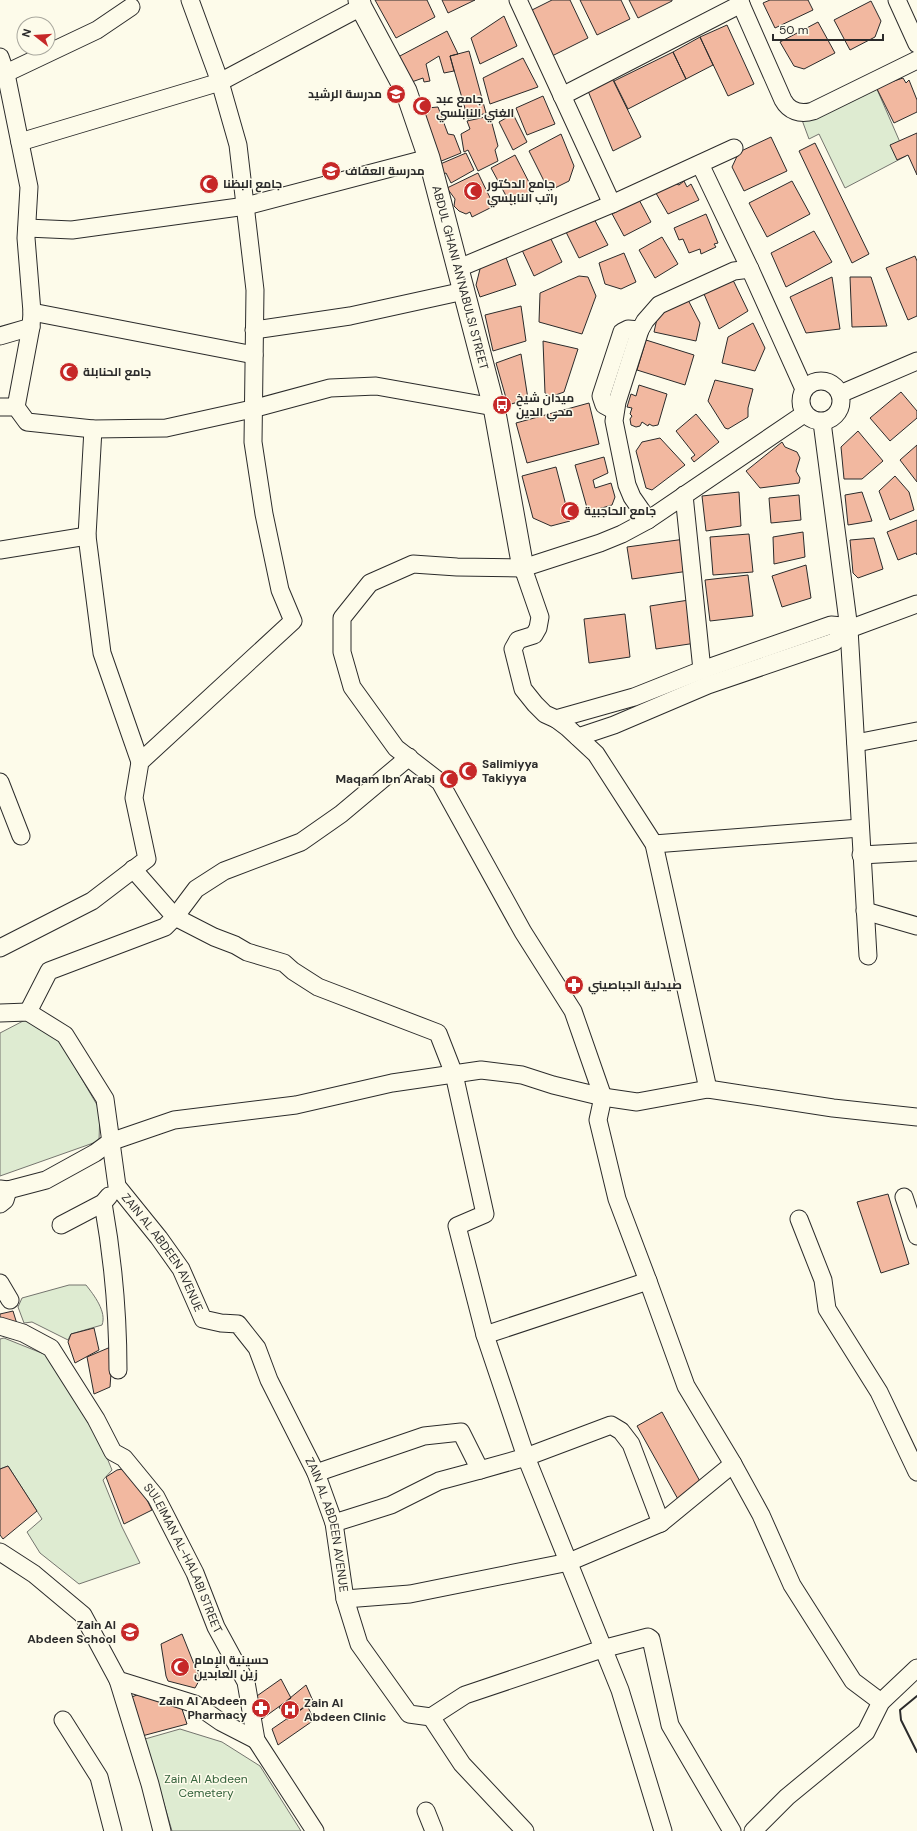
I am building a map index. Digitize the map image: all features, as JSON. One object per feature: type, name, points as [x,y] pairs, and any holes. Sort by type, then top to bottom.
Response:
[{"type":"main road","name":"ABDUL GHANI AN'NABULSI STREET","points":[[360,3],[406,91],[429,158],[494,406],[524,568]]},
{"type":"street","points":[[140,762],[293,621],[280,590],[264,514],[253,442],[252,409],[255,290],[238,145],[220,82],[190,0]]},
{"type":"street","points":[[518,0],[612,204]]},
{"type":"street","points":[[897,0],[917,44]]},
{"type":"street","points":[[562,96],[740,2],[783,100],[786,105],[796,112],[801,113],[813,111],[917,60]]},
{"type":"street","points":[[20,142],[220,82],[360,3]]},
{"type":"street","points":[[3,75],[97,30],[131,7]]},
{"type":"street","points":[[0,57],[29,187],[26,238],[31,319],[8,407],[27,422],[93,429],[166,428],[252,409],[330,388],[376,386],[494,406]]},
{"type":"street","points":[[458,268],[612,204],[734,148]]},
{"type":"street","points":[[26,228],[72,230],[246,206],[429,158]]},
{"type":"street","points":[[700,164],[750,269],[804,389]]},
{"type":"street","points":[[648,520],[632,497],[627,485],[616,432],[615,411],[640,330],[644,321],[659,305],[734,271],[750,269]]},
{"type":"street","points":[[254,330],[350,316],[464,291]]},
{"type":"street","points":[[0,336],[31,319],[254,355]]},
{"type":"street","points":[[840,394],[917,361]]},
{"type":"street","points":[[816,381],[824,381],[836,388],[840,394],[842,402],[840,409],[829,420],[822,422],[815,421],[804,414],[800,402],[804,389],[816,381]]},
{"type":"street","points":[[804,414],[648,520],[622,534],[600,543],[524,568],[456,568],[413,564],[370,583],[342,618],[342,652],[352,687],[396,748],[440,782],[523,932],[572,1011],[603,1097],[598,1120],[617,1199],[686,1386],[733,1464],[761,1515],[792,1584],[853,1681],[881,1702]]},
{"type":"street","points":[[822,422],[849,629],[868,956]]},
{"type":"street","points":[[0,948],[92,901],[147,859],[134,798],[140,762],[102,653],[87,536],[93,429]]},
{"type":"street","points":[[684,495],[702,670]]},
{"type":"street","points":[[0,550],[87,536]]},
{"type":"street","points":[[524,568],[540,617],[538,628],[534,635],[518,640],[513,649],[523,689],[545,714],[556,719],[596,754],[609,771],[654,844],[708,1089]]},
{"type":"street","points":[[578,737],[629,718],[708,685],[834,642],[849,629],[917,604]]},
{"type":"street","points":[[556,719],[622,700],[702,670],[831,625],[843,626],[849,629]]},
{"type":"street","points":[[622,700],[629,718]]},
{"type":"street","points":[[856,743],[917,731]]},
{"type":"street","points":[[0,1013],[28,1012],[49,971],[165,928],[196,889],[224,872],[301,842],[341,814],[409,758]]},
{"type":"street","points":[[0,782],[21,836]]},
{"type":"street","points":[[654,844],[860,828]]},
{"type":"street","points":[[861,855],[917,852]]},
{"type":"street","points":[[133,869],[175,917],[247,952],[284,963],[293,971],[318,987],[438,1033],[454,1074],[485,1214],[457,1226],[485,1335],[526,1457],[569,1562],[602,1649],[620,1690],[663,1831]]},
{"type":"street","points":[[865,911],[917,926]]},
{"type":"street","name":"ZAIN AL ABDEEN AVENUE","points":[[28,1012],[64,1035],[105,1098],[117,1186],[159,1238],[180,1269],[203,1319],[221,1323],[238,1324],[258,1348],[269,1380],[316,1473],[334,1523],[345,1599],[359,1644],[409,1714],[431,1718]]},
{"type":"street","points":[[0,1204],[5,1200],[4,1189],[46,1180],[95,1153],[110,1142],[174,1120],[296,1105],[392,1083],[480,1070],[522,1075],[553,1085],[603,1097],[637,1102],[708,1089],[833,1108],[917,1117]]},
{"type":"street","points":[[61,1225],[103,1203],[117,1186]]},
{"type":"street","points":[[904,1197],[917,1236]]},
{"type":"street","points":[[103,1203],[112,1261],[118,1331],[118,1370]]},
{"type":"street","points":[[799,1219],[823,1280],[827,1309],[879,1392],[917,1472]]},
{"type":"street","points":[[485,1335],[648,1280]]},
{"type":"street","points":[[0,1282],[10,1300]]},
{"type":"street","name":"SULEIMAN AL-HALABI STREET","points":[[0,1326],[23,1333],[52,1348],[96,1419],[113,1452],[124,1458],[156,1498],[195,1573],[216,1627],[246,1682],[256,1740],[315,1831]]},
{"type":"street","points":[[334,1523],[391,1505],[439,1481],[526,1457],[611,1425],[622,1431],[631,1444],[661,1523]]},
{"type":"street","points":[[316,1473],[424,1436],[461,1432],[480,1470]]},
{"type":"street","points":[[345,1599],[410,1594],[569,1562],[661,1523],[733,1464]]},
{"type":"street","points":[[0,1552],[34,1574],[83,1615],[118,1680],[150,1784],[162,1831]]},
{"type":"street","points":[[525,1831],[462,1764],[431,1718],[465,1695],[602,1649],[648,1637],[651,1639],[670,1725],[732,1831]]},
{"type":"street","points":[[752,1831],[787,1797],[866,1732],[881,1702],[917,1668]]},
{"type":"street","points":[[118,1680],[195,1704],[221,1722],[256,1740]]},
{"type":"street","points":[[63,1720],[99,1778],[113,1831]]},
{"type":"street","points":[[426,1811],[434,1831]]},
{"type":"green space","points":[[876,87],[906,156],[845,188],[819,134],[809,139],[802,120]]},
{"type":"green space","points":[[25,1020],[59,1040],[100,1110],[99,1141],[0,1176],[0,1033]]},
{"type":"green space","points":[[69,1285],[86,1285],[101,1309],[103,1315],[102,1325],[71,1334],[68,1340],[32,1322],[24,1323],[18,1307],[22,1298]]},
{"type":"green space","points":[[4,1338],[49,1356],[98,1436],[112,1470],[103,1480],[122,1527],[140,1563],[79,1584],[40,1553],[27,1532],[42,1519],[8,1466],[0,1469],[0,1339]]},
{"type":"green space","name":"Zain Al Abdeen Cemetery","points":[[180,1729],[222,1742],[260,1766],[301,1831],[172,1831],[145,1739]]},
{"type":"building","points":[[375,0],[427,0],[435,17],[396,38]]},
{"type":"building","points":[[442,0],[475,0],[448,13]]},
{"type":"building","points":[[552,0],[570,0],[588,38],[552,56],[530,11]]},
{"type":"building","points":[[580,0],[621,0],[630,19],[597,35]]},
{"type":"building","points":[[629,0],[672,0],[672,1],[638,18]]},
{"type":"building","points":[[770,0],[808,0],[813,10],[775,28],[763,3]]},
{"type":"building","points":[[871,1],[881,21],[875,37],[850,50],[834,20]]},
{"type":"building","points":[[504,16],[517,46],[480,64],[471,38]]},
{"type":"building","points":[[818,22],[835,53],[804,69],[794,66],[780,42]]},
{"type":"building","points":[[727,25],[754,84],[728,96],[700,37]]},
{"type":"building","points":[[447,31],[458,54],[450,56],[454,71],[444,73],[439,56],[426,64],[430,81],[424,82],[423,78],[406,84],[398,57]]},
{"type":"building","points":[[700,37],[713,65],[686,79],[673,52]]},
{"type":"building","points":[[469,51],[486,113],[468,119],[450,56]]},
{"type":"building","points":[[673,52],[686,79],[628,109],[614,81]]},
{"type":"building","points":[[523,58],[538,87],[490,104],[483,78]]},
{"type":"building","points":[[892,76],[894,81],[903,78],[906,83],[909,80],[917,100],[917,112],[894,123],[876,87]]},
{"type":"building","points":[[612,78],[641,137],[613,151],[588,91]]},
{"type":"building","points":[[543,96],[555,124],[527,135],[516,108]]},
{"type":"building","points":[[438,107],[448,134],[454,135],[461,153],[439,162],[435,143],[427,147],[416,109]]},
{"type":"building","points":[[513,114],[527,142],[513,150],[499,122]]},
{"type":"building","points":[[490,116],[498,146],[495,150],[498,161],[478,171],[468,150],[464,152],[461,134],[470,129],[467,121]]},
{"type":"building","points":[[917,133],[917,175],[908,155],[897,160],[890,145]]},
{"type":"building","points":[[561,134],[574,166],[569,181],[549,191],[529,151]]},
{"type":"building","points":[[771,137],[787,171],[744,191],[732,167],[739,152]]},
{"type":"building","points":[[815,143],[869,254],[852,263],[799,151]]},
{"type":"building","points":[[466,153],[474,170],[451,183],[446,173],[443,174],[438,165]]},
{"type":"building","points":[[515,155],[534,192],[511,205],[491,168]]},
{"type":"building","points":[[478,173],[494,206],[472,217],[470,212],[466,214],[459,211],[454,206],[455,199],[447,188]]},
{"type":"building","points":[[669,181],[679,185],[684,181],[687,187],[691,184],[699,200],[668,214],[653,188]]},
{"type":"building","points":[[792,181],[810,214],[767,237],[749,203]]},
{"type":"building","points":[[637,196],[651,222],[624,236],[610,210]]},
{"type":"building","points":[[706,214],[718,243],[714,244],[716,247],[701,254],[700,249],[689,253],[683,239],[679,240],[674,228]]},
{"type":"building","points":[[593,217],[608,245],[579,258],[565,230]]},
{"type":"building","points":[[814,231],[832,262],[786,287],[771,253]]},
{"type":"building","points":[[550,237],[562,262],[534,276],[522,250]]},
{"type":"building","points":[[662,237],[678,264],[655,278],[639,250]]},
{"type":"building","points":[[504,252],[516,285],[480,297],[476,285],[480,269],[491,257]]},
{"type":"building","points":[[624,253],[636,282],[621,289],[605,284],[599,263]]},
{"type":"building","points":[[915,256],[917,261],[917,316],[908,320],[886,268]]},
{"type":"building","points":[[579,276],[588,277],[596,296],[582,334],[539,322],[540,293]]},
{"type":"building","points":[[728,277],[734,282],[748,311],[719,329],[701,287]]},
{"type":"building","points":[[832,277],[840,329],[806,333],[790,297]]},
{"type":"building","points":[[850,277],[871,277],[887,326],[852,327]]},
{"type":"building","points":[[686,296],[700,323],[696,341],[654,332],[659,310]]},
{"type":"building","points":[[521,306],[526,341],[493,351],[485,315]]},
{"type":"building","points":[[753,323],[765,348],[755,371],[722,363],[728,337]]},
{"type":"building","points":[[646,340],[694,355],[685,385],[637,370]]},
{"type":"building","points":[[543,341],[578,349],[564,392],[550,397],[545,393]]},
{"type":"building","points":[[521,354],[528,399],[508,405],[496,363]]},
{"type":"building","points":[[715,380],[753,389],[748,408],[748,417],[728,429],[725,428],[708,401]]},
{"type":"building","points":[[639,385],[667,394],[658,425],[653,426],[649,424],[648,426],[642,422],[640,426],[636,427],[631,425],[630,419],[632,416],[630,414],[632,408],[627,407],[631,394],[636,396]]},
{"type":"building","points":[[901,392],[917,411],[917,418],[890,441],[870,418]]},
{"type":"building","points":[[589,403],[599,444],[527,463],[516,423]]},
{"type":"building","points":[[696,414],[719,442],[694,462],[691,458],[695,455],[676,431]]},
{"type":"building","points":[[858,431],[883,461],[862,479],[844,479],[841,447]]},
{"type":"building","points":[[660,438],[685,465],[652,490],[646,488],[636,451],[642,442]]},
{"type":"building","points":[[782,442],[785,447],[797,452],[800,458],[796,471],[800,478],[799,483],[760,488],[746,471]]},
{"type":"building","points":[[917,445],[917,482],[900,460]]},
{"type":"building","points":[[604,457],[608,473],[593,480],[595,488],[611,483],[615,497],[612,505],[595,510],[596,513],[589,515],[575,465]]},
{"type":"building","points":[[556,467],[570,521],[551,526],[533,518],[522,476]]},
{"type":"building","points":[[895,476],[909,492],[914,510],[890,520],[879,491]]},
{"type":"building","points":[[739,492],[741,526],[706,531],[702,496]]},
{"type":"building","points":[[862,492],[872,521],[848,525],[845,495]]},
{"type":"building","points":[[799,495],[801,520],[771,523],[769,498]]},
{"type":"building","points":[[917,520],[917,555],[916,553],[898,560],[887,532]]},
{"type":"building","points":[[803,532],[805,557],[774,564],[773,537]]},
{"type":"building","points":[[749,534],[753,572],[713,575],[710,537]]},
{"type":"building","points":[[874,538],[883,569],[858,578],[853,573],[850,540]]},
{"type":"building","points":[[685,539],[689,571],[632,579],[627,547]]},
{"type":"building","points":[[806,565],[811,598],[782,607],[772,576]]},
{"type":"building","points":[[748,575],[753,616],[710,621],[705,580]]},
{"type":"building","points":[[689,600],[696,643],[656,649],[650,606]]},
{"type":"building","points":[[625,614],[630,657],[589,663],[584,619]]},
{"type":"building","points":[[888,1194],[909,1264],[881,1273],[857,1202]]},
{"type":"building","points":[[13,1311],[17,1324],[0,1322],[0,1314]]},
{"type":"building","points":[[94,1328],[99,1350],[75,1363],[68,1342],[71,1334]]},
{"type":"building","points":[[113,1346],[110,1387],[94,1394],[87,1357]]},
{"type":"building","points":[[662,1412],[702,1485],[679,1501],[637,1426]]},
{"type":"building","points":[[8,1466],[37,1511],[3,1539],[0,1535],[0,1469]]},
{"type":"building","points":[[127,1468],[143,1492],[152,1510],[124,1524],[106,1477],[117,1470]]},
{"type":"building","name":"حسينية الإمام زين العابدين","points":[[182,1634],[200,1679],[195,1688],[168,1681],[166,1676],[161,1644]]},
{"type":"building","points":[[281,1679],[291,1698],[259,1721],[254,1698]]},
{"type":"building","points":[[306,1685],[313,1701],[287,1720],[279,1707]]},
{"type":"building","points":[[137,1695],[175,1701],[182,1709],[187,1724],[142,1736],[129,1698]]},
{"type":"building","points":[[307,1705],[314,1720],[278,1745],[272,1729]]},
{"type":"wall","points":[[917,1696],[900,1710],[901,1720],[917,1752]]},
{"type":"place","name":"مدرسة الرشيد","points":[[396,94]]},
{"type":"place","name":"جامع عبد الغني النابلسي","points":[[422,106]]},
{"type":"place","name":"مدرسة العفاف","points":[[331,171]]},
{"type":"place","name":"جامع البظنا","points":[[209,184]]},
{"type":"place","name":"جامع الدكتور راتب النابلسي","points":[[473,191]]},
{"type":"place","name":"جامع الحنابلة","points":[[69,372]]},
{"type":"place","name":"ميدان شيخ محي الدين","points":[[502,405]]},
{"type":"place","name":"جامع الحاجبية","points":[[570,511]]},
{"type":"place","name":"Salimiyya Takiyya","points":[[468,771]]},
{"type":"place","name":"Maqam Ibn Arabi","points":[[449,779]]},
{"type":"place","name":"صيدلية الجباصيني","points":[[574,985]]},
{"type":"place","name":"Zain Al Abdeen School","points":[[130,1632]]},
{"type":"place","name":"حسينية الإمام زين العابدين","points":[[180,1667]]},
{"type":"place","name":"Zain Al Abdeen Pharmacy","points":[[261,1708]]},
{"type":"place","name":"Zain Al Abdeen Clinic","points":[[290,1710]]}]
